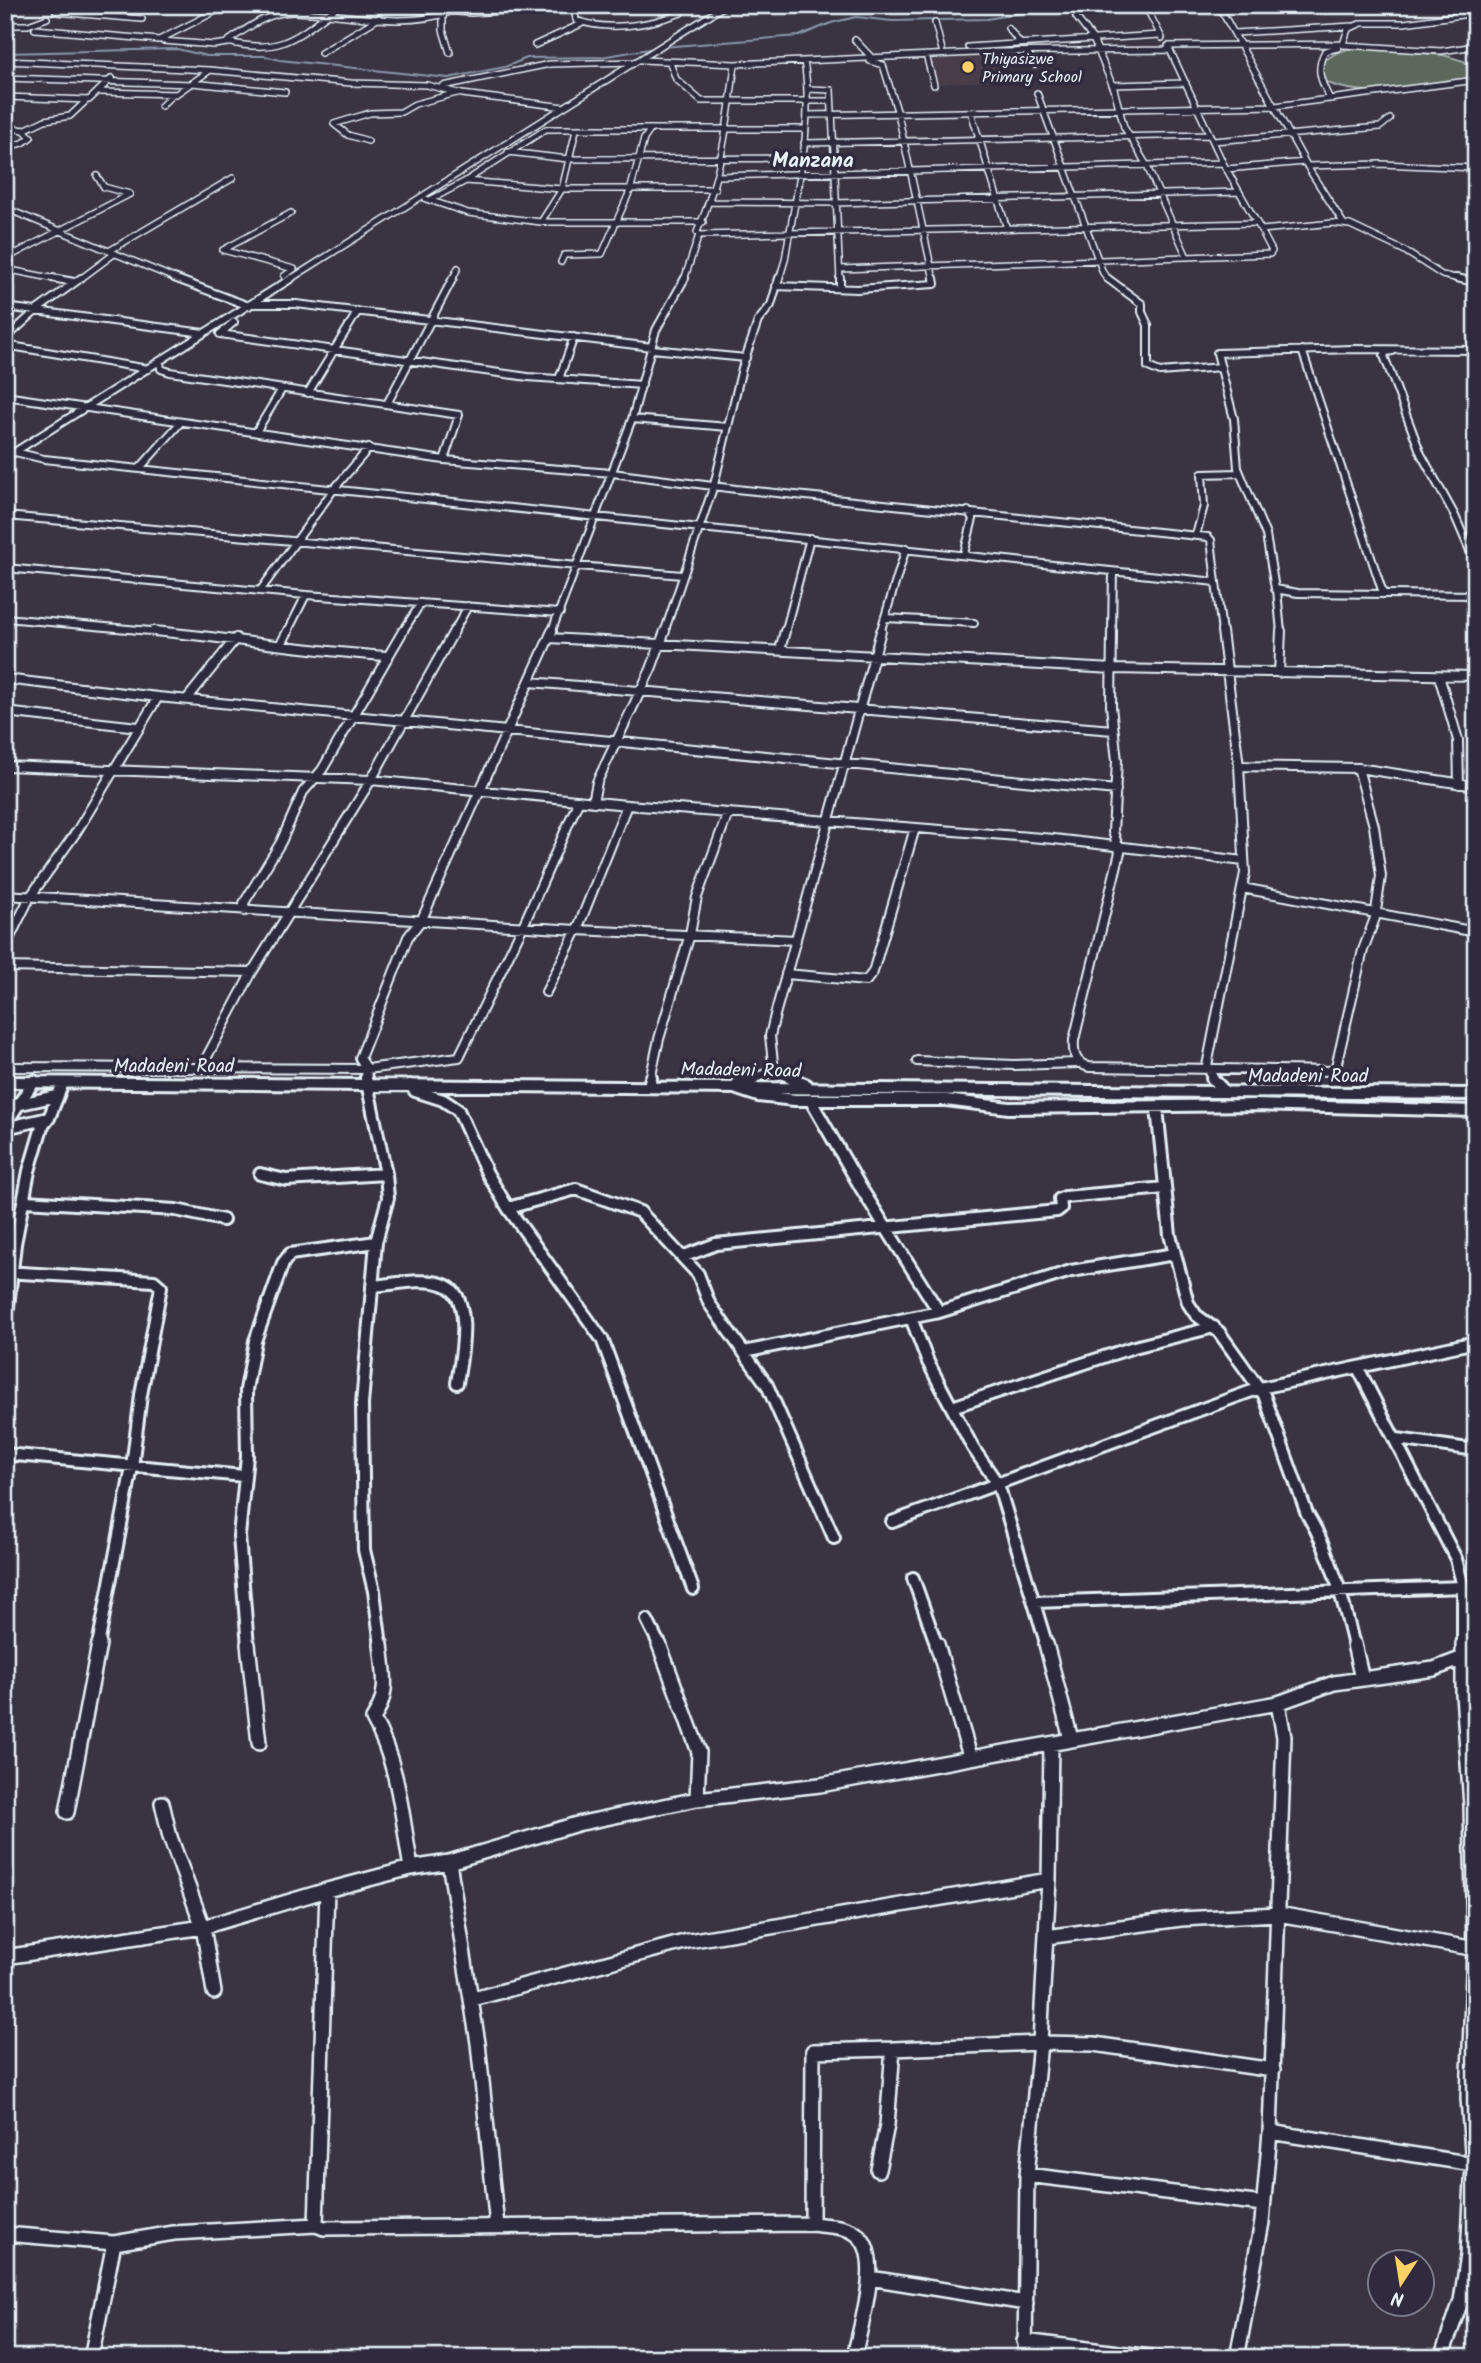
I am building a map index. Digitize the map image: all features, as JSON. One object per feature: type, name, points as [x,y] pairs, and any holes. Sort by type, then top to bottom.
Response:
[{"type":"street","points":[[64,5],[35,29],[214,45],[228,43],[275,47],[328,14],[338,7],[336,5]]},
{"type":"street","points":[[159,40],[228,5]]},
{"type":"street","points":[[365,5],[450,12],[586,5]]},
{"type":"street","points":[[464,12],[466,5]]},
{"type":"street","points":[[536,45],[581,23],[656,23],[681,13],[680,5]]},
{"type":"street","points":[[5,458],[726,5]]},
{"type":"street","points":[[838,5],[849,7]]},
{"type":"street","points":[[570,6],[576,20],[581,23]]},
{"type":"street","points":[[1222,10],[1336,216],[1344,224],[1403,250],[1442,275],[1476,282]]},
{"type":"street","points":[[840,268],[1269,254],[1272,251],[1226,169],[1169,48],[1148,11]]},
{"type":"street","points":[[56,12],[142,19]]},
{"type":"street","points":[[228,43],[278,13],[417,19],[450,12]]},
{"type":"street","points":[[1235,33],[1352,26],[1362,23],[1404,23],[1476,13]]},
{"type":"street","points":[[443,15],[443,30],[450,53]]},
{"type":"street","points":[[321,54],[372,21],[383,17]]},
{"type":"street","points":[[1076,17],[1099,51],[1129,137],[1146,164],[1187,257]]},
{"type":"street","points":[[5,25],[28,25],[47,18]]},
{"type":"street","points":[[935,23],[942,52]]},
{"type":"street","points":[[1343,44],[1348,29],[1352,26]]},
{"type":"street","points":[[1008,28],[1020,43]]},
{"type":"street","points":[[5,61],[209,70],[338,82],[440,87],[550,64],[640,61],[735,64],[804,61],[926,55],[1020,43],[1160,35]]},
{"type":"street","points":[[855,40],[871,57]]},
{"type":"street","points":[[1330,99],[1320,77],[1318,63],[1325,51],[1343,44]]},
{"type":"street","points":[[942,52],[1099,51],[1343,44],[1441,51],[1476,47]]},
{"type":"street","points":[[1026,52],[1035,65]]},
{"type":"street","points":[[926,55],[934,85]]},
{"type":"street","points":[[776,286],[840,288],[934,285],[898,114],[882,64],[845,58]]},
{"type":"street","points":[[593,802],[597,782],[642,691],[660,645],[682,575],[701,528],[758,321],[771,305],[785,260],[806,129],[809,89],[804,61]]},
{"type":"street","points":[[670,63],[676,79],[704,102],[831,101]]},
{"type":"street","points":[[367,1069],[361,1063],[361,1053],[408,937],[422,919],[510,729],[560,613],[632,419],[661,319],[683,283],[699,235],[697,232],[715,189],[728,129],[735,64]]},
{"type":"street","points":[[24,130],[46,120],[70,117],[82,102],[100,92],[122,67]]},
{"type":"street","points":[[161,106],[173,94],[209,70]]},
{"type":"street","points":[[5,78],[191,84],[285,92]]},
{"type":"street","points":[[807,115],[1275,106],[1476,80]]},
{"type":"street","points":[[1112,85],[1186,83]]},
{"type":"street","points":[[440,87],[457,93],[564,107]]},
{"type":"street","points":[[809,89],[830,89],[840,288]]},
{"type":"street","points":[[100,92],[173,94]]},
{"type":"street","points":[[368,141],[348,135],[334,124],[370,113],[401,111],[415,104],[457,93]]},
{"type":"street","points":[[1037,93],[1041,110],[1107,279],[1142,304],[1142,312],[1148,325],[1149,368],[1160,372],[1221,367]]},
{"type":"street","points":[[5,97],[89,100]]},
{"type":"street","points":[[971,112],[1007,229]]},
{"type":"street","points":[[804,144],[1129,137],[1211,138],[1380,127],[1390,119]]},
{"type":"street","points":[[5,127],[24,130],[30,134],[30,139],[5,147]]},
{"type":"street","points":[[430,200],[466,181],[546,130],[806,129]]},
{"type":"street","points":[[541,222],[562,189],[576,130]]},
{"type":"street","points":[[561,261],[565,255],[601,255],[613,223],[630,191],[644,139],[651,130]]},
{"type":"street","points":[[508,152],[568,159],[802,158]]},
{"type":"street","points":[[718,176],[1223,163]]},
{"type":"street","points":[[1226,169],[1306,164],[1476,168]]},
{"type":"street","points":[[5,259],[130,194],[105,187],[97,176]]},
{"type":"street","points":[[5,339],[37,310],[111,253],[233,178]]},
{"type":"street","points":[[466,181],[562,189],[715,189]]},
{"type":"street","points":[[710,202],[835,203],[1239,192]]},
{"type":"street","points":[[421,197],[468,213],[541,222],[703,222]]},
{"type":"street","points":[[5,208],[111,253],[255,303],[288,303],[746,358]]},
{"type":"street","points":[[291,213],[223,249],[294,269],[267,287],[255,303],[220,334],[559,379],[642,385]]},
{"type":"street","points":[[699,235],[1256,223]]},
{"type":"street","points":[[1261,230],[1344,224]]},
{"type":"street","points":[[387,404],[458,268]]},
{"type":"street","points":[[5,269],[74,282]]},
{"type":"street","points":[[5,307],[204,334]]},
{"type":"street","points":[[308,393],[358,311]]},
{"type":"street","points":[[559,379],[575,337]]},
{"type":"street","points":[[5,345],[148,369]]},
{"type":"street","points":[[1476,350],[1369,349],[1217,353],[1234,419],[1239,473],[1264,529],[1273,587],[1278,590],[1476,594]]},
{"type":"street","points":[[1301,350],[1383,593]]},
{"type":"street","points":[[1393,351],[1386,352],[1384,356],[1418,446],[1455,516],[1476,565]]},
{"type":"street","points":[[160,361],[161,369],[165,371],[460,416],[444,460]]},
{"type":"street","points":[[256,432],[282,389]]},
{"type":"street","points":[[5,396],[444,460],[612,474],[968,511],[1196,535],[1211,540],[1239,766],[1244,861],[1242,888],[1227,951],[1207,1069],[1225,1092]]},
{"type":"street","points":[[632,419],[728,427]]},
{"type":"street","points":[[140,468],[181,422]]},
{"type":"street","points":[[260,591],[334,489],[369,448]]},
{"type":"street","points":[[15,452],[38,459],[1216,582]]},
{"type":"street","points":[[1196,535],[1204,506],[1202,474],[1239,473]]},
{"type":"street","points":[[964,554],[972,519],[968,511]]},
{"type":"street","points":[[5,516],[682,575]]},
{"type":"street","points":[[780,650],[810,538]]},
{"type":"street","points":[[774,1071],[770,1037],[873,656],[906,548]]},
{"type":"street","points":[[5,568],[306,595],[560,613]]},
{"type":"street","points":[[1078,1063],[1074,1040],[1120,852],[1113,832],[1117,761],[1111,706],[1113,572]]},
{"type":"street","points":[[1278,590],[1276,597],[1281,627],[1279,673]]},
{"type":"street","points":[[281,644],[306,595]]},
{"type":"street","points":[[244,911],[244,902],[281,842],[298,800],[309,782],[316,777],[421,603]]},
{"type":"street","points":[[201,1068],[252,972],[371,780],[468,606]]},
{"type":"street","points":[[5,618],[236,638],[387,656]]},
{"type":"street","points":[[886,618],[974,623]]},
{"type":"street","points":[[187,699],[236,638]]},
{"type":"street","points":[[549,638],[1113,669],[1476,676]]},
{"type":"street","points":[[1439,676],[1458,740],[1459,784]]},
{"type":"street","points":[[5,679],[158,697],[510,729],[1115,790]]},
{"type":"street","points":[[530,682],[1113,730]]},
{"type":"street","points":[[5,947],[30,897],[77,831],[158,697]]},
{"type":"street","points":[[5,712],[138,727]]},
{"type":"street","points":[[5,765],[371,780],[728,814],[1119,845],[1244,861]]},
{"type":"street","points":[[1239,766],[1358,768],[1476,786]]},
{"type":"street","points":[[918,1061],[1335,1071],[1363,950],[1375,913],[1380,863],[1374,826],[1358,768]]},
{"type":"street","points":[[5,1067],[367,1069],[459,1056],[523,926],[579,800]]},
{"type":"street","points":[[546,992],[577,930],[626,805]]},
{"type":"street","points":[[649,1086],[698,897],[728,814]]},
{"type":"street","points":[[786,974],[866,982],[873,972],[915,828]]},
{"type":"street","points":[[1242,888],[1476,932]]},
{"type":"street","points":[[5,895],[577,930],[796,940]]},
{"type":"street","points":[[5,967],[252,972]]},
{"type":"street","points":[[367,1069],[365,1084],[386,1174],[388,1198],[376,1242],[362,1404],[364,1550],[374,1591],[385,1681],[384,1702],[373,1718],[380,1728],[389,1756],[411,1868]]},
{"type":"street","points":[[730,1086],[774,1071],[814,1087]]},
{"type":"street","points":[[5,1126],[34,1081]]},
{"type":"street","name":"Madadeni Road","points":[[5,1082],[1476,1094]]},
{"type":"street","points":[[5,1333],[8,1272],[33,1155],[63,1083]]},
{"type":"street","points":[[410,1085],[415,1091],[443,1100],[458,1110],[486,1173],[508,1208],[602,1339],[693,1589]]},
{"type":"street","points":[[730,1086],[758,1096],[811,1101],[946,1100],[1009,1108],[1065,1105],[1157,1108],[1268,1105],[1476,1111]]},
{"type":"street","points":[[5,1104],[20,1104],[57,1096]]},
{"type":"street","points":[[811,1101],[939,1311]]},
{"type":"street","points":[[1157,1108],[1175,1254],[1191,1309],[1214,1327],[1260,1388],[1307,1514],[1316,1527],[1339,1590],[1362,1679]]},
{"type":"street","points":[[5,1126],[49,1118]]},
{"type":"street","points":[[260,1174],[286,1181],[386,1174]]},
{"type":"street","points":[[682,1257],[716,1244],[1057,1211],[1061,1208],[1060,1199],[1065,1197],[1165,1188]]},
{"type":"street","points":[[508,1208],[569,1190],[582,1190],[640,1212],[698,1274],[709,1303],[776,1402],[834,1538]]},
{"type":"street","points":[[25,1202],[176,1210],[223,1220]]},
{"type":"street","points":[[259,1743],[242,1593],[239,1536],[248,1374],[263,1316],[286,1258],[296,1251],[376,1242]]},
{"type":"street","points":[[744,1352],[911,1318],[1071,1271],[1175,1254]]},
{"type":"street","points":[[8,1272],[160,1283],[159,1308],[141,1395],[132,1467],[67,1812]]},
{"type":"street","points":[[372,1286],[443,1284],[455,1290],[463,1305],[457,1383]]},
{"type":"street","points":[[911,1318],[928,1362],[973,1448],[998,1484],[1035,1602],[1071,1739]]},
{"type":"street","points":[[952,1407],[1134,1347],[1214,1327]]},
{"type":"street","points":[[892,1522],[1260,1388],[1476,1342]]},
{"type":"street","points":[[1359,1367],[1456,1559],[1463,1587],[1462,1639],[1475,1949],[1468,2098],[1473,2164],[1468,2255],[1463,2289],[1441,2358]]},
{"type":"street","points":[[1397,1439],[1476,1450]]},
{"type":"street","points":[[5,1454],[244,1476]]},
{"type":"street","points":[[914,1578],[970,1756]]},
{"type":"street","points":[[1035,1602],[1463,1587]]},
{"type":"street","points":[[647,1620],[668,1663],[699,1752],[697,1799]]},
{"type":"street","points":[[1462,1639],[1476,1638]]},
{"type":"street","points":[[5,1958],[203,1927],[327,1890],[411,1868],[449,1862],[577,1824],[697,1799],[820,1784],[1278,1703],[1298,1692],[1362,1679],[1434,1669],[1463,1658]]},
{"type":"street","points":[[1237,2358],[1263,2204],[1270,2132],[1284,1737],[1278,1703]]},
{"type":"street","points":[[1025,2358],[1027,2175],[1040,2043],[1046,1937],[1051,1744]]},
{"type":"street","points":[[162,1803],[170,1837],[203,1927],[214,1993]]},
{"type":"street","points":[[449,1862],[473,1999],[491,2133],[498,2226]]},
{"type":"street","points":[[473,1999],[688,1941],[1049,1880]]},
{"type":"street","points":[[316,2225],[327,1890]]},
{"type":"street","points":[[1046,1937],[1181,1919],[1278,1914],[1475,1949]]},
{"type":"street","points":[[812,2224],[813,2051],[1040,2043],[1094,2044],[1273,2070]]},
{"type":"street","points":[[878,2169],[887,2125],[893,2049]]},
{"type":"street","points":[[1270,2132],[1473,2164]]},
{"type":"street","points":[[1027,2175],[1263,2204]]},
{"type":"street","points":[[5,2234],[114,2243],[174,2233],[316,2225],[324,2228],[812,2224],[856,2233],[868,2247],[870,2278],[854,2358]]},
{"type":"street","points":[[91,2358],[114,2243]]},
{"type":"street","points":[[870,2278],[1026,2303]]},
{"type":"street","points":[[1024,2341],[1158,2358]]},
{"type":"shaded area","name":"Thiyasizwe Primary School","points":[[992,53],[1016,79],[936,84],[928,56]]},
{"type":"green space","points":[[1353,47],[1443,55],[1464,61],[1476,77],[1381,91],[1361,91],[1325,82],[1321,63],[1336,53]]},
{"type":"waterway","points":[[662,47],[799,36],[831,23],[856,17],[892,21],[987,19],[1021,13],[1089,12],[1124,5]]},
{"type":"waterway","points":[[1152,5],[1175,5]]},
{"type":"waterway","points":[[5,53],[177,49],[207,56],[265,56],[280,60],[448,78],[505,67],[527,58],[601,57],[655,48]]},
{"type":"place","name":"Thiyasizwe Primary School","points":[[968,67]]},
{"type":"district","name":"Manzana","points":[[813,160]]}]
